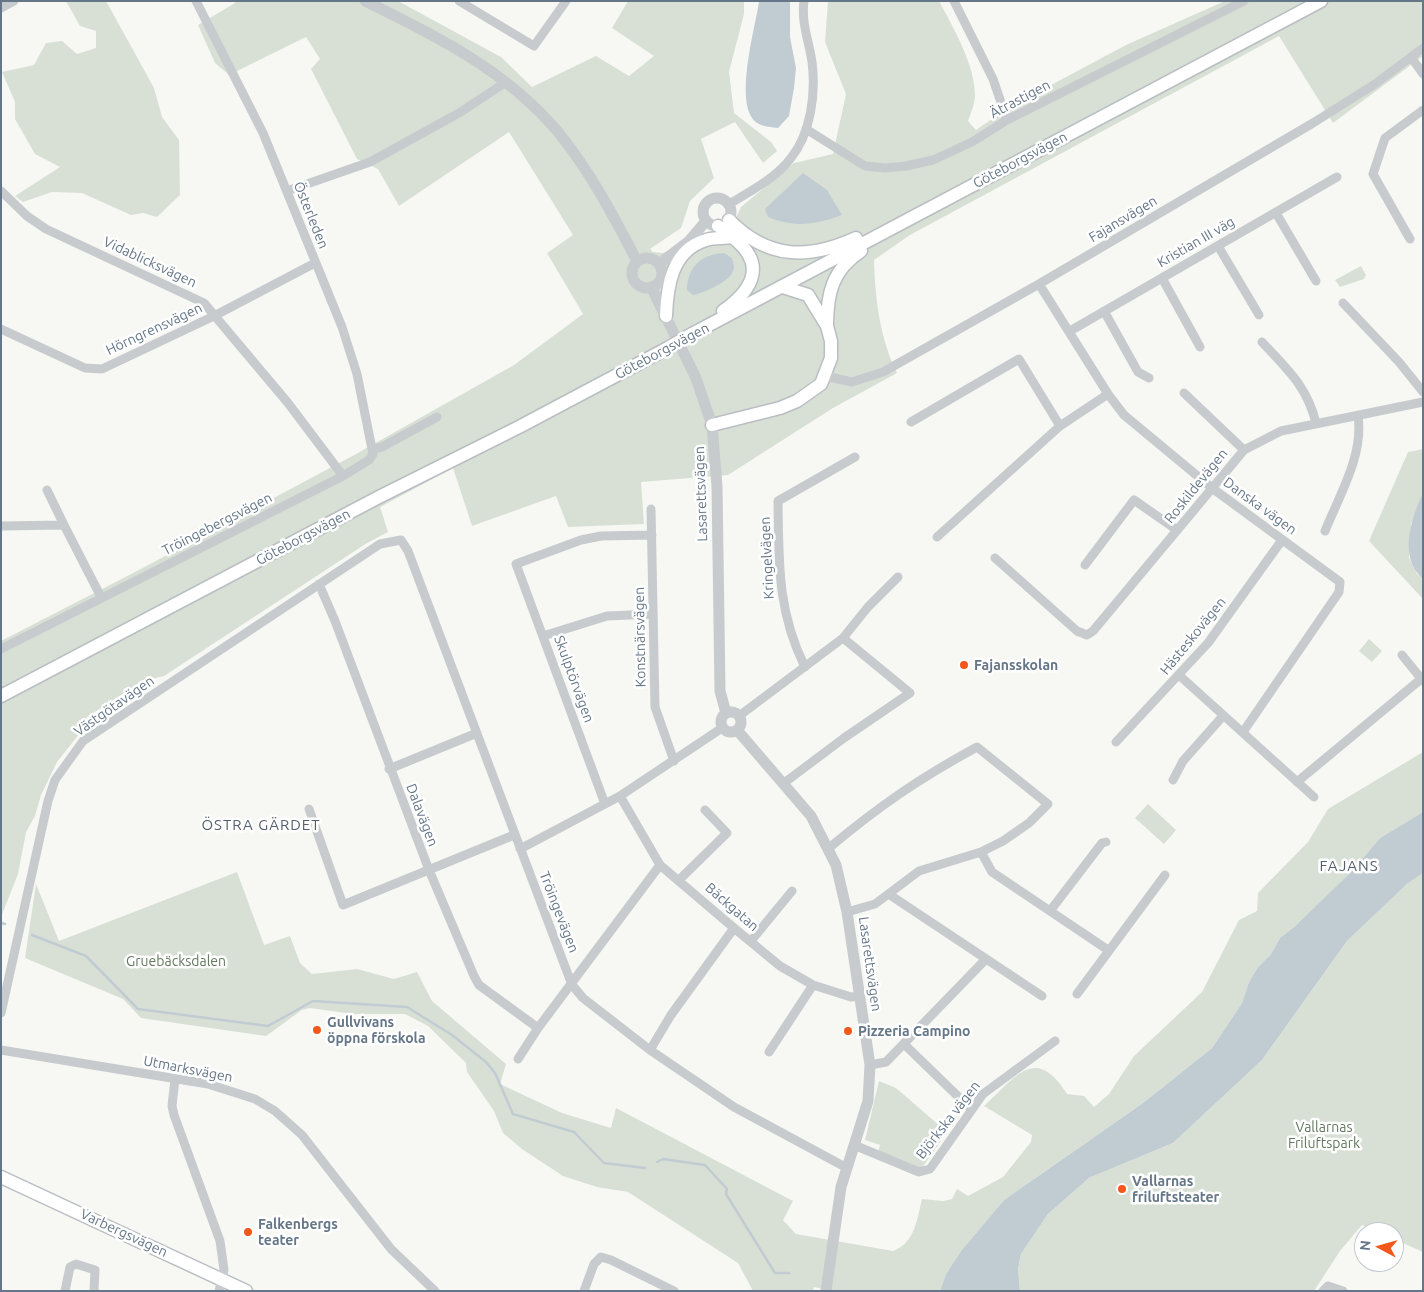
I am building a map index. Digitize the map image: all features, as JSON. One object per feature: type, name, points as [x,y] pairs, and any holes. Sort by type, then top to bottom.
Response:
[{"type":"main road","name":"Göteborgsvägen","points":[[1,696],[379,496],[519,428],[642,361],[664,346],[783,287],[1321,1]]},
{"type":"main road","points":[[712,425],[797,402],[821,384],[832,352],[827,326],[831,288],[839,270],[852,257],[871,245],[954,202],[958,193]]},
{"type":"main road","points":[[718,223],[741,233],[760,245],[779,251],[800,252],[842,245],[902,214],[918,214]]},
{"type":"main road","points":[[691,332],[734,303],[749,286],[753,270],[751,256],[718,223]]},
{"type":"main road","points":[[666,316],[670,278],[685,254],[708,239],[733,237]]},
{"type":"main road","points":[[783,287],[808,295],[827,326]]},
{"type":"main road","name":"Varbergsvägen","points":[[1,1176],[221,1285],[246,1291]]},
{"type":"street","points":[[1,8],[14,1]]},
{"type":"street","name":"Österleden","points":[[196,1],[263,133],[342,327],[357,374],[373,449]]},
{"type":"street","name":"Lasarettsvägen","points":[[365,1],[452,46],[506,82],[542,114],[576,156],[637,261],[632,269],[633,278],[642,287],[651,287],[666,316],[696,378],[712,425],[717,486],[720,691],[726,713],[721,720],[722,728]]},
{"type":"street","points":[[458,1],[534,46],[566,1]]},
{"type":"street","points":[[729,204],[772,177],[783,167],[792,158],[806,129],[813,85],[812,61],[804,27],[804,1]]},
{"type":"street","points":[[954,1],[993,79],[1007,120]]},
{"type":"street","name":"Ätrastigen","points":[[806,129],[865,166],[885,168],[934,160],[972,142],[1007,120],[1244,1]]},
{"type":"street","name":"Fajansvägen","points":[[825,376],[852,382],[872,377],[1039,284],[1314,124],[1375,84],[1423,48]]},
{"type":"street","points":[[1411,57],[1423,74]]},
{"type":"street","points":[[287,191],[370,162],[459,113],[506,82]]},
{"type":"street","points":[[1410,239],[1373,174],[1384,138],[1423,110]]},
{"type":"street","name":"Kristian III väg","points":[[1070,331],[1337,178]]},
{"type":"street","name":"Vidablicksvägen","points":[[1,190],[27,216],[46,229],[204,303],[288,403],[343,476]]},
{"type":"street","points":[[659,264],[689,241],[718,223],[731,212],[729,204],[721,198],[710,199],[703,210],[718,223]]},
{"type":"street","points":[[1276,213],[1316,281]]},
{"type":"street","points":[[1218,246],[1259,315]]},
{"type":"street","points":[[637,261],[650,258],[659,264],[662,270],[661,279],[651,287]]},
{"type":"street","name":"Hörngrensvägen","points":[[1,330],[85,368],[93,370],[102,369],[214,316],[315,263]]},
{"type":"street","points":[[1162,278],[1200,347]]},
{"type":"street","name":"Danska vägen","points":[[1039,284],[1108,394],[1124,415],[1212,488],[1340,582],[1340,592],[1244,732]]},
{"type":"street","points":[[1343,303],[1399,362],[1423,392]]},
{"type":"street","points":[[1104,311],[1138,372],[1149,378]]},
{"type":"street","points":[[1262,342],[1304,391],[1311,402],[1316,423]]},
{"type":"street","points":[[911,422],[1019,359],[1060,426]]},
{"type":"street","points":[[1184,393],[1244,450]]},
{"type":"street","points":[[937,537],[1060,426],[1108,394]]},
{"type":"street","name":"Roskildevägen","points":[[995,558],[1077,631],[1087,635],[1093,631],[1244,450],[1281,431],[1423,402]]},
{"type":"street","points":[[1325,532],[1358,448],[1360,429],[1358,416]]},
{"type":"street","name":"Tröingebergsvägen","points":[[1,649],[343,476],[369,460],[373,449],[382,447],[437,417]]},
{"type":"street","name":"Kringelvägen","points":[[805,667],[798,652],[781,597],[778,501],[855,457]]},
{"type":"street","points":[[46,490],[101,597]]},
{"type":"street","points":[[1085,565],[1134,500],[1178,530]]},
{"type":"street","name":"Konstnärsvägen","points":[[651,509],[655,707],[674,761]]},
{"type":"street","points":[[1,526],[64,525]]},
{"type":"street","name":"Skulptörvägen","points":[[605,804],[516,564],[581,540],[601,536],[652,535]]},
{"type":"street","name":"Västgötavägen","points":[[1,1013],[48,801],[55,780],[83,741],[380,544],[401,540]]},
{"type":"street","name":"Tröingevägen","points":[[401,540],[408,551],[572,985],[583,998],[650,1050],[734,1107],[847,1168]]},
{"type":"street","name":"Hästeskovägen","points":[[1116,742],[1180,676],[1208,643],[1282,540]]},
{"type":"street","points":[[739,716],[843,638],[866,609],[898,577]]},
{"type":"street","name":"Dalavägen","points":[[319,584],[336,622],[429,870],[479,985],[538,1028]]},
{"type":"street","points":[[543,636],[607,616],[653,614]]},
{"type":"street","points":[[784,783],[844,738],[910,693],[843,638]]},
{"type":"street","points":[[1297,782],[1422,679],[1402,655]]},
{"type":"street","points":[[1180,676],[1314,797]]},
{"type":"street","points":[[520,849],[620,796],[722,728],[730,732],[737,730],[741,724],[739,716],[734,712],[726,713]]},
{"type":"street","points":[[1173,780],[1184,761],[1223,716]]},
{"type":"street","name":"Lasarettsvägen","points":[[737,730],[811,816],[836,865],[848,912],[870,1065],[868,1101],[847,1168],[835,1222],[826,1291]]},
{"type":"street","points":[[390,769],[477,733]]},
{"type":"street","points":[[829,848],[876,808],[911,784],[978,747],[1048,804],[1029,824],[1003,841],[981,852],[919,870],[890,895],[868,907],[848,912]]},
{"type":"street","name":"Bäckgatan","points":[[620,796],[660,865],[734,928],[780,966],[813,985],[851,997],[859,996]]},
{"type":"street","points":[[309,809],[344,905],[514,835]]},
{"type":"street","points":[[679,880],[727,833],[705,810]]},
{"type":"street","points":[[1050,912],[1102,843],[1106,842]]},
{"type":"street","points":[[981,852],[992,872],[1108,950]]},
{"type":"street","points":[[518,1059],[538,1028],[660,865]]},
{"type":"street","points":[[1076,994],[1165,876]]},
{"type":"street","points":[[751,941],[792,891]]},
{"type":"street","points":[[890,895],[1042,996]]},
{"type":"street","points":[[650,1050],[671,1015],[734,928]]},
{"type":"street","points":[[870,1065],[886,1062],[986,958]]},
{"type":"street","points":[[768,1052],[813,985]]},
{"type":"street","name":"Björkska vägen","points":[[854,1145],[920,1172],[930,1170],[971,1109],[996,1083],[1038,1056],[1056,1041]]},
{"type":"street","points":[[904,1044],[971,1109]]},
{"type":"street","name":"Utmarksvägen","points":[[1,1050],[208,1084],[246,1095],[286,1120],[302,1135],[391,1249],[435,1291]]},
{"type":"street","points":[[175,1079],[172,1097],[174,1115],[220,1241],[224,1259],[221,1285]]},
{"type":"street","points":[[584,1291],[596,1259],[605,1257],[674,1291]]},
{"type":"street","points":[[65,1291],[68,1271],[72,1265],[76,1264],[95,1270],[94,1291]]},
{"type":"street","points":[[1323,1291],[1332,1285],[1343,1291]]},
{"type":"green space","points":[[66,1],[106,1],[154,88],[162,117],[179,140],[180,195],[157,217],[143,213],[131,215],[82,193],[52,192],[23,202],[15,196],[60,167],[35,154],[15,119],[15,102],[2,72],[34,65],[46,43],[62,41],[77,54],[96,48],[96,31],[80,26]]},
{"type":"green space","points":[[235,1],[398,1],[501,57],[532,87],[596,56],[629,76],[654,56],[612,28],[628,1],[744,1],[744,14],[729,72],[734,113],[771,142],[777,151],[763,163],[735,122],[701,139],[714,178],[690,201],[681,228],[650,249],[653,252],[663,253],[710,232],[732,226],[741,207],[794,163],[833,154],[846,94],[825,42],[828,1],[939,1],[962,46],[971,71],[975,98],[968,121],[976,130],[1008,108],[1126,45],[1225,1],[1423,1],[1423,56],[1333,123],[1279,36],[910,235],[874,260],[880,318],[886,346],[897,373],[833,408],[728,475],[641,482],[644,524],[568,527],[556,496],[472,526],[453,468],[380,507],[388,532],[367,543],[164,676],[143,681],[87,717],[80,733],[57,762],[41,795],[35,816],[26,832],[18,874],[1,917],[1,641],[356,454],[514,365],[583,314],[547,253],[573,235],[509,132],[399,206],[378,169],[357,159],[311,69],[320,59],[306,37],[229,75],[215,63],[198,25],[235,3]]},
{"type":"green space","points":[[1361,266],[1366,275],[1364,279],[1340,287],[1335,280]]},
{"type":"green space","points":[[1423,449],[1423,493],[1411,524],[1409,558],[1417,574],[1423,579],[1423,599],[1369,541],[1408,452]]},
{"type":"green space","points":[[1369,639],[1382,651],[1372,662],[1359,651]]},
{"type":"green space","name":"Gruebäcksdalen","points":[[1423,752],[1423,812],[1380,838],[1352,871],[1280,938],[1271,954],[1258,967],[1249,982],[1242,1003],[1212,1048],[1143,1103],[1004,1200],[961,1251],[946,1274],[940,1291],[832,1291],[814,1287],[813,1291],[753,1291],[738,1263],[628,1192],[597,1187],[563,1176],[522,1149],[503,1133],[494,1111],[467,1072],[466,1063],[428,1026],[405,1014],[353,1014],[310,1008],[302,1010],[266,1036],[141,1018],[123,999],[25,958],[36,884],[59,941],[237,872],[264,945],[290,936],[300,963],[312,974],[357,969],[394,979],[417,972],[432,1001],[506,1064],[500,1084],[562,1113],[611,1128],[616,1108],[793,1201],[783,1220],[796,1234],[893,1251],[911,1236],[922,1199],[943,1201],[952,1199],[957,1189],[968,1196],[1003,1177],[1031,1142],[1032,1135],[984,1106],[1015,1076],[1025,1070],[1035,1068],[1045,1070],[1056,1079],[1067,1094],[1084,1096],[1094,1107],[1109,1094],[1134,1056],[1202,992],[1239,920],[1257,911],[1258,893],[1308,842],[1328,809]]},
{"type":"green space","points":[[1148,804],[1176,830],[1164,844],[1135,818]]},
{"type":"green space","name":"Vallarnas Friluftspark","points":[[1423,873],[1423,1252],[1404,1243],[1404,1222],[1354,1222],[1354,1234],[1340,1251],[1314,1291],[1020,1291],[1018,1269],[1021,1254],[1048,1214],[1089,1178],[1173,1143],[1262,1060],[1347,941],[1407,884]]},
{"type":"green space","points":[[879,1081],[896,1088],[947,1132],[922,1168],[915,1168],[878,1152],[880,1145],[865,1140]]},
{"type":"shaded area","points":[[759,1],[790,1],[790,37],[796,68],[789,116],[778,128],[759,124],[751,116],[747,102],[747,67]]},
{"type":"shaded area","points":[[803,173],[827,190],[842,215],[805,224],[787,223],[768,217],[765,209]]},
{"type":"shaded area","points":[[724,253],[732,258],[734,269],[730,276],[714,287],[697,294],[693,295],[687,290],[690,275],[697,263],[709,256]]},
{"type":"shaded area","points":[[1423,493],[1423,579],[1415,570],[1411,560],[1409,537],[1414,514]]},
{"type":"shaded area","points":[[1423,812],[1423,873],[1407,884],[1347,941],[1262,1060],[1173,1143],[1089,1178],[1048,1214],[1021,1254],[1018,1269],[1020,1291],[940,1291],[946,1274],[961,1251],[1004,1200],[1143,1103],[1212,1048],[1242,1003],[1249,982],[1258,967],[1271,954],[1280,938],[1352,871],[1380,838]]},
{"type":"waterway","points":[[1,923],[5,924]]},
{"type":"waterway","points":[[32,935],[86,956],[138,1009],[268,1026],[313,1001],[407,1007],[452,1035],[486,1062],[495,1073],[513,1114],[574,1132],[604,1163],[645,1168]]},
{"type":"waterway","points":[[657,1162],[663,1159],[705,1165],[727,1189],[726,1194],[775,1273],[789,1273]]},
{"type":"place","name":"Fajansskolan","points":[[964,665]]},
{"type":"place","name":"Gullvivans öppna förskola","points":[[317,1030]]},
{"type":"place","name":"Pizzeria Campino","points":[[848,1031]]},
{"type":"place","name":"Vallarnas friluftsteater","points":[[1122,1189]]},
{"type":"place","name":"Falkenbergs teater","points":[[248,1232]]},
{"type":"district","name":"ÖSTRA GÄRDET","points":[[261,825]]},
{"type":"district","name":"FAJANS","points":[[1349,866]]}]
